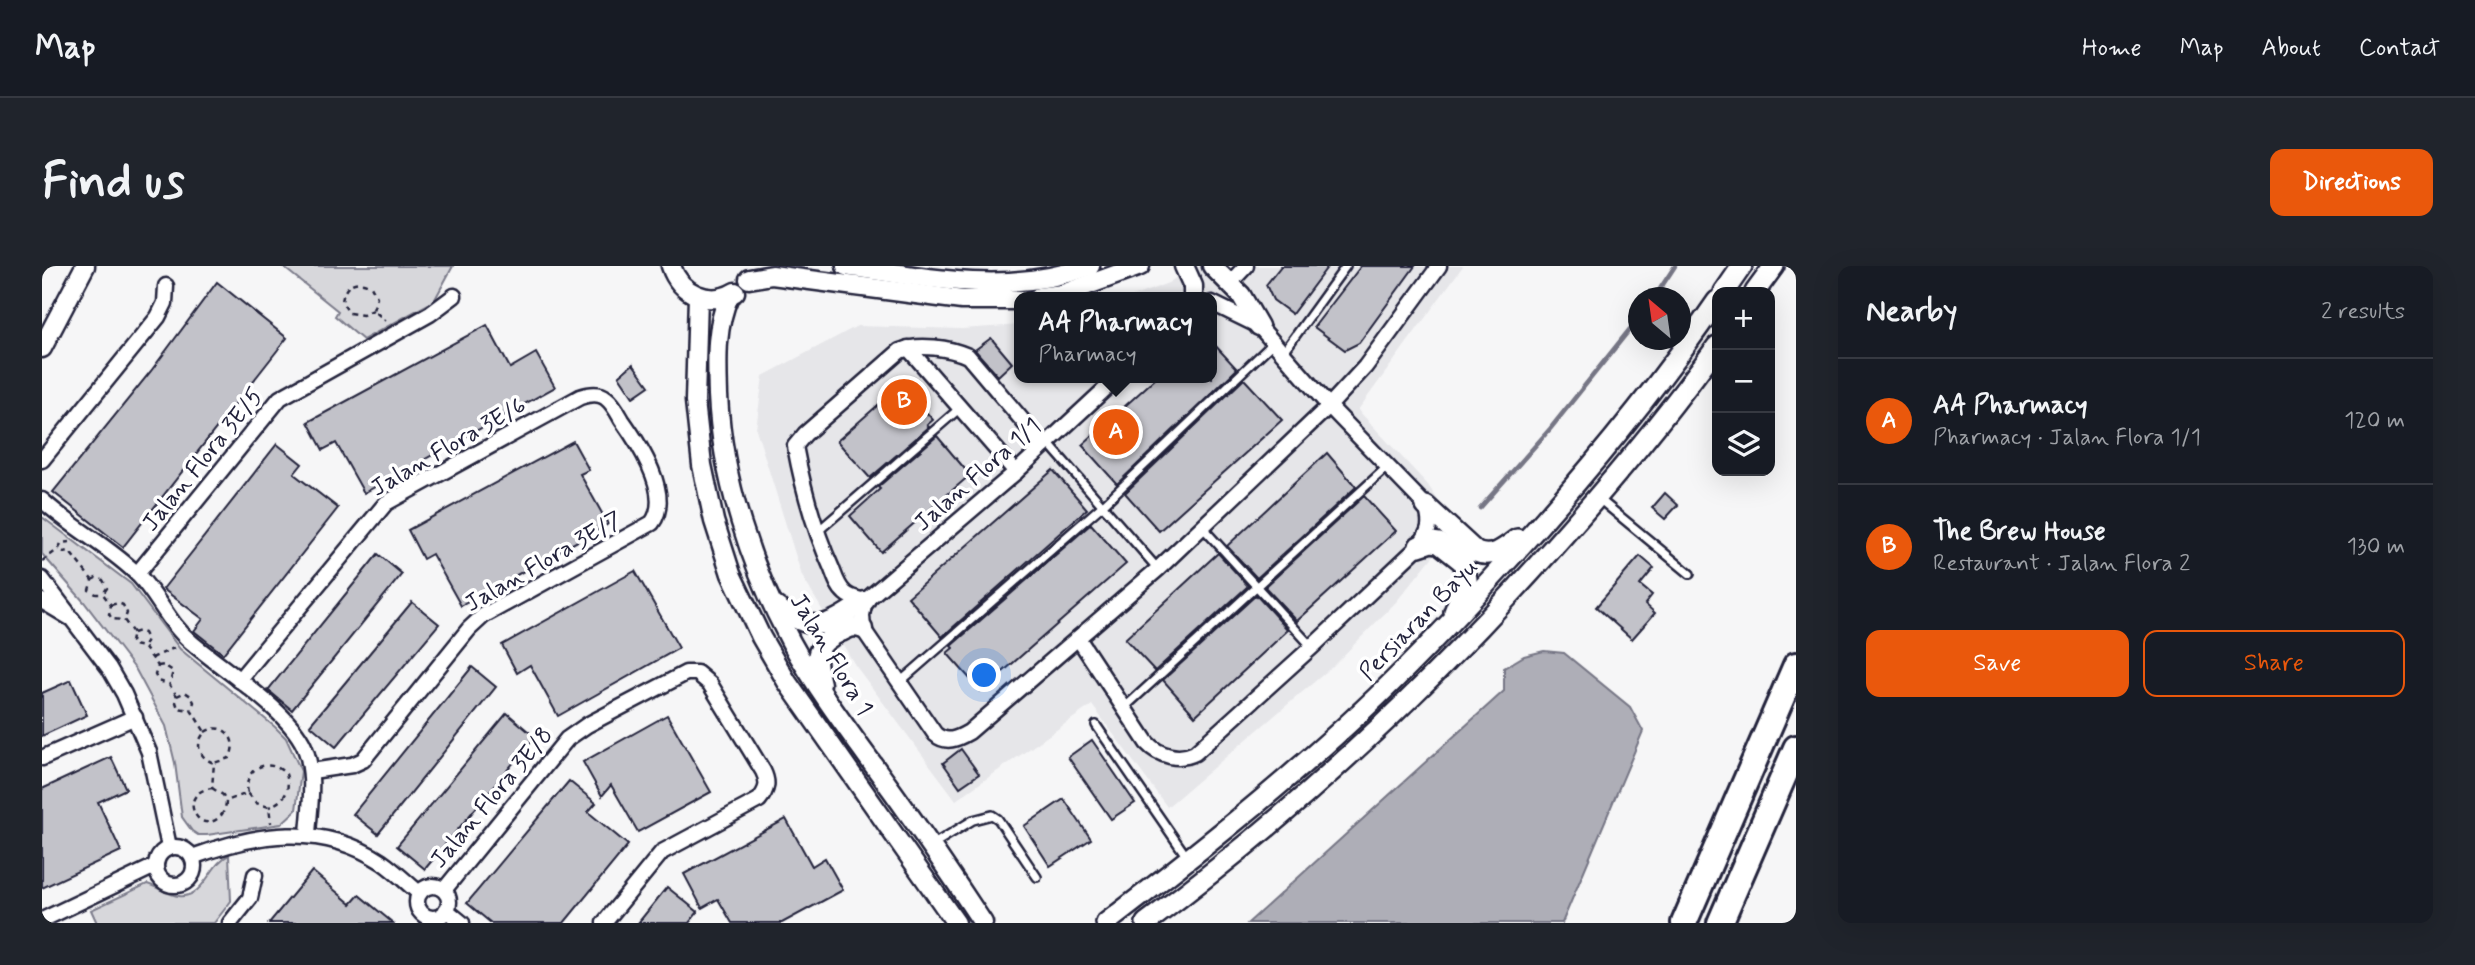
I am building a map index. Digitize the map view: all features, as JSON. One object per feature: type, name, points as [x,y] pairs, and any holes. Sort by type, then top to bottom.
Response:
[{"type":"highway","points":[[1684,923],[1796,665]]},
{"type":"highway","points":[[1720,923],[1796,748]]},
{"type":"main road","points":[[1727,287],[1742,266]]},
{"type":"main road","points":[[1758,287],[1773,266]]},
{"type":"main road","name":"Persiaran Bayu","points":[[1106,923],[1189,860],[1363,710],[1448,625],[1552,512],[1623,429],[1712,308]]},
{"type":"main road","name":"Persiaran Bayu","points":[[1146,923],[1200,883],[1280,817],[1398,711],[1501,605],[1598,497],[1714,350]]},
{"type":"main road","points":[[1426,506],[1476,552],[1483,555],[1502,551],[1552,512]]},
{"type":"main road","points":[[1419,546],[1439,542],[1463,562],[1466,569],[1463,593],[1448,625]]},
{"type":"street","points":[[42,348],[85,266]]},
{"type":"street","points":[[671,266],[686,290],[708,298],[729,296],[740,289],[752,273],[962,300],[1014,300]]},
{"type":"street","points":[[846,266],[976,283],[1018,283],[1058,276],[1090,266]]},
{"type":"street","points":[[1063,292],[1140,266]]},
{"type":"street","points":[[1184,266],[1194,286],[1193,292]]},
{"type":"street","points":[[1078,638],[1152,748],[1171,756],[1187,757],[1195,753],[1312,648],[1419,546],[1431,526],[1426,506],[1329,406],[1259,326],[1230,283],[1212,266]]},
{"type":"street","points":[[1230,283],[1246,266]]},
{"type":"street","points":[[865,601],[863,629],[935,734],[940,738],[958,739],[1158,569],[1329,406],[1365,367],[1439,266]]},
{"type":"street","points":[[42,460],[158,317],[165,303],[166,286]]},
{"type":"street","name":"Jalan Flora 3E/5","points":[[137,574],[280,398],[430,314],[454,296]]},
{"type":"street","name":"Jalan Flora 1","points":[[698,296],[695,401],[702,465],[714,521],[731,574],[761,637],[787,682],[956,923]]},
{"type":"street","name":"Jalan Flora 1","points":[[729,296],[720,315],[717,358],[719,409],[726,464],[736,506],[771,602],[792,644],[823,694],[932,846],[983,923]]},
{"type":"street","points":[[1217,305],[1259,326]]},
{"type":"street","points":[[865,601],[851,598],[841,589],[817,533],[803,489],[795,446],[900,351],[908,348],[957,351],[968,356],[1046,445]]},
{"type":"street","points":[[908,348],[1016,472]]},
{"type":"street","name":"Jalan Flora 1/1","points":[[865,601],[1016,472],[1112,383]]},
{"type":"street","name":"Jalan Flora 3E/6","points":[[239,680],[376,512],[395,497],[587,395],[599,395],[608,400],[642,449]]},
{"type":"street","name":"Jalan Flora 3E/7","points":[[312,771],[352,765],[363,760],[474,623],[483,616],[652,523],[657,516],[659,503],[650,465],[642,449]]},
{"type":"street","points":[[42,500],[137,574],[189,641],[290,724],[304,746],[312,771],[307,834]]},
{"type":"street","points":[[42,579],[110,668],[135,717],[149,752],[169,848]]},
{"type":"street","points":[[42,601],[72,619]]},
{"type":"street","points":[[771,602],[792,618],[814,626],[837,619],[865,601]]},
{"type":"street","points":[[823,694],[817,659],[820,646],[850,627],[863,629]]},
{"type":"street","name":"Jalan Flora 3E/8","points":[[444,890],[562,745],[587,725],[692,672],[702,675],[766,778],[767,785],[759,800],[662,852],[604,923]]},
{"type":"street","points":[[42,758],[135,717]]},
{"type":"street","points":[[192,857],[229,843],[307,834],[341,842],[373,856],[419,893]]},
{"type":"street","points":[[169,848],[183,848],[192,857],[192,875],[182,884],[164,882],[159,878],[155,866],[159,854],[169,848]]},
{"type":"street","points":[[42,919],[155,866]]},
{"type":"street","points":[[230,923],[250,898],[255,875]]},
{"type":"street","points":[[431,886],[444,890],[449,900],[446,911],[439,917],[420,919],[419,893],[431,886]]},
{"type":"street","points":[[446,911],[462,923]]},
{"type":"lane","points":[[900,683],[1278,347],[1346,266]]},
{"type":"lane","points":[[817,533],[960,408]]},
{"type":"lane","points":[[1046,445],[1158,569]]},
{"type":"lane","points":[[1123,708],[1387,467]]},
{"type":"lane","points":[[1598,497],[1690,574]]},
{"type":"lane","points":[[1203,528],[1312,648]]},
{"type":"lane","points":[[1096,725],[1189,860]]},
{"type":"lane","points":[[932,846],[972,820],[992,816],[998,819],[1037,877]]},
{"type":"path","points":[[359,281],[372,286],[377,297],[373,310],[363,316],[349,313],[342,302],[344,290],[359,281]]},
{"type":"path","points":[[373,310],[398,331]]},
{"type":"path","points":[[42,561],[59,549],[61,542],[68,542],[84,533]]},
{"type":"path","points":[[68,542],[69,551],[92,580]]},
{"type":"path","points":[[59,549],[69,551]]},
{"type":"path","points":[[92,580],[89,590],[103,594]]},
{"type":"path","points":[[92,580],[103,580],[107,588],[103,594]]},
{"type":"path","points":[[103,594],[111,605],[109,614],[112,619],[124,620]]},
{"type":"path","points":[[111,605],[123,605],[127,613],[124,620]]},
{"type":"path","points":[[124,620],[133,633]]},
{"type":"path","points":[[144,647],[147,639],[144,633],[133,633],[130,639],[133,645],[144,647],[158,666]]},
{"type":"path","points":[[152,658],[189,641]]},
{"type":"path","points":[[158,666],[164,665],[173,671],[173,679],[169,684]]},
{"type":"path","points":[[158,666],[155,675],[158,681],[169,684],[177,696],[178,708],[191,710],[205,732]]},
{"type":"path","points":[[177,696],[185,692],[191,696],[194,702],[191,710]]},
{"type":"path","points":[[214,728],[220,728],[229,733],[233,751],[229,758],[214,763],[204,758],[199,749],[201,736],[214,728]]},
{"type":"path","points":[[212,788],[214,763]]},
{"type":"path","points":[[266,765],[279,767],[286,774],[287,792],[281,801],[270,807],[256,803],[248,793],[248,779],[254,771],[266,765]]},
{"type":"path","points":[[212,788],[220,792],[226,800],[224,812],[215,820],[205,823],[198,819],[192,809],[193,798],[204,789],[212,788]]},
{"type":"path","points":[[226,800],[248,793]]},
{"type":"path","points":[[270,807],[272,837]]},
{"type":"shaded area","points":[[282,266],[453,266],[434,301],[363,340],[335,316],[338,311]]},
{"type":"shaded area","points":[[1194,266],[1463,266],[1358,410],[1428,485],[1456,528],[1396,602],[1333,666],[1167,807],[1092,705],[956,800],[855,665],[802,576],[756,429],[763,376],[857,326],[962,329],[1014,325],[1014,383],[1217,383],[1217,292],[1145,292],[1168,283]]},
{"type":"shaded area","points":[[42,517],[131,584],[180,649],[286,738],[301,771],[296,810],[281,824],[207,835],[198,835],[192,831],[182,817],[175,763],[166,726],[136,670],[84,602],[42,554]]},
{"type":"shaded area","points":[[1544,651],[1564,653],[1630,707],[1643,731],[1562,923],[1248,923],[1504,691],[1504,668],[1524,656]]},
{"type":"shaded area","points":[[229,855],[231,901],[214,923],[97,923],[91,910],[147,884],[175,895],[188,895],[195,892],[222,859]]},
{"type":"building","points":[[1281,266],[1328,266],[1292,314],[1273,300],[1266,285]]},
{"type":"building","points":[[1361,266],[1415,266],[1359,343],[1345,350],[1314,327]]},
{"type":"building","points":[[217,282],[287,338],[123,547],[53,492],[151,371]]},
{"type":"building","points":[[487,325],[510,368],[536,353],[555,387],[364,493],[336,443],[323,450],[308,422]]},
{"type":"building","points":[[991,338],[1012,363],[998,376],[975,350]]},
{"type":"building","points":[[1217,347],[1237,369],[1117,484],[1082,445],[1150,383],[1217,383]]},
{"type":"building","points":[[633,364],[649,386],[633,397],[619,376]]},
{"type":"building","points":[[1244,379],[1282,420],[1159,531],[1125,493]]},
{"type":"building","points":[[902,384],[933,420],[927,425],[929,427],[870,478],[837,441]]},
{"type":"building","points":[[937,436],[970,475],[881,552],[850,516],[880,489],[878,487]]},
{"type":"building","points":[[573,441],[589,470],[580,474],[608,524],[461,606],[432,554],[423,559],[408,530]]},
{"type":"building","points":[[277,444],[302,464],[294,474],[338,508],[223,654],[194,631],[203,619],[163,589]]},
{"type":"building","points":[[1327,453],[1356,487],[1257,578],[1227,546]]},
{"type":"building","points":[[1053,470],[1087,509],[942,637],[908,597]]},
{"type":"building","points":[[1665,493],[1678,505],[1665,519],[1652,508]]},
{"type":"building","points":[[1364,496],[1396,531],[1297,621],[1265,587]]},
{"type":"building","points":[[1091,524],[1126,564],[981,691],[947,653],[953,648],[951,646]]},
{"type":"building","points":[[1218,553],[1248,586],[1155,671],[1125,639]]},
{"type":"building","points":[[378,554],[402,574],[292,710],[268,690]]},
{"type":"building","points":[[1640,556],[1654,568],[1640,585],[1652,595],[1645,604],[1655,613],[1632,639],[1596,607]]},
{"type":"building","points":[[635,571],[679,648],[558,716],[530,665],[517,673],[502,645]]},
{"type":"building","points":[[1256,595],[1288,630],[1195,716],[1163,680]]},
{"type":"building","points":[[412,602],[439,624],[336,747],[310,725]]},
{"type":"building","points":[[472,667],[496,687],[378,834],[353,814]]},
{"type":"building","points":[[71,680],[87,715],[42,736],[42,693]]},
{"type":"building","points":[[507,713],[535,737],[425,869],[397,846]]},
{"type":"building","points":[[667,715],[711,792],[638,832],[611,785],[602,796],[583,762]]},
{"type":"building","points":[[1092,740],[1135,803],[1111,819],[1068,757]]},
{"type":"building","points":[[961,749],[979,774],[960,787],[943,763]]},
{"type":"building","points":[[111,757],[126,789],[98,802],[121,851],[42,888],[42,789]]},
{"type":"building","points":[[569,781],[596,803],[588,812],[628,845],[564,923],[491,923],[467,903]]},
{"type":"building","points":[[1064,799],[1091,839],[1050,866],[1024,826]]},
{"type":"building","points":[[786,819],[812,866],[825,858],[843,890],[782,923],[732,923],[718,899],[702,908],[684,874]]},
{"type":"building","points":[[312,871],[351,904],[359,895],[393,923],[269,923]]},
{"type":"building","points":[[667,887],[698,912],[689,923],[638,923]]},
{"type":"waterway","points":[[1661,287],[1675,266]]},
{"type":"waterway","points":[[1480,508],[1550,429],[1628,332]]},
{"type":"place","name":"The Brew House","points":[[904,402]]},
{"type":"place","name":"AA Pharmacy","points":[[1116,432]]}]
